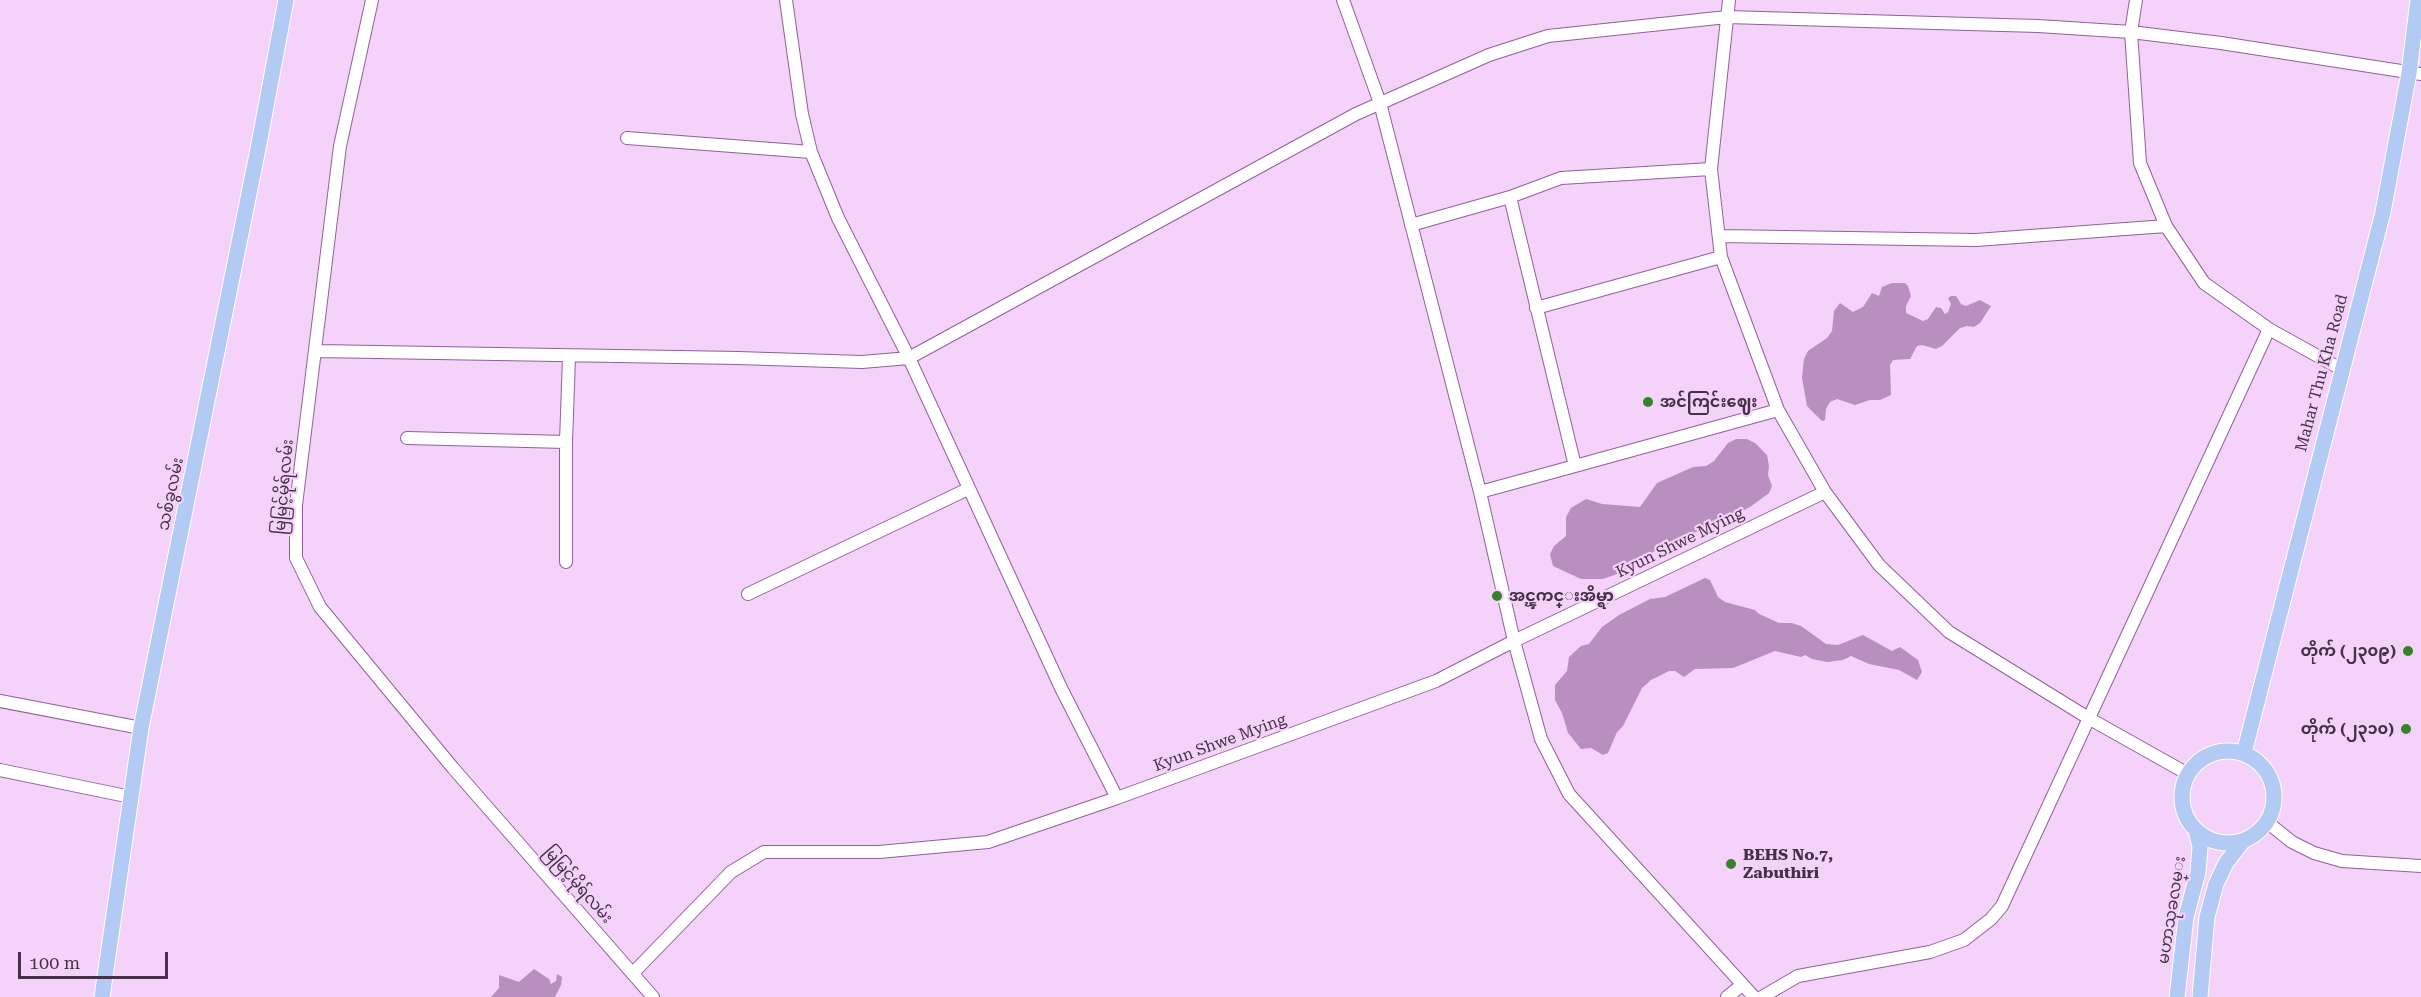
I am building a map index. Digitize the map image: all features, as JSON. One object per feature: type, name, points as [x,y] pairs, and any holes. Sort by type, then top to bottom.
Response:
[{"type":"main road","name":"သစ်ခွလမ်း","points":[[102,997],[141,728],[256,161],[286,0]]},
{"type":"main road","name":"Mahar Thu Kha Road","points":[[2244,753],[2383,212],[2415,74],[2418,0]]},
{"type":"main road","points":[[2200,997],[2202,957],[2210,906],[2226,863],[2243,841],[2260,830],[2267,822],[2274,807],[2274,790],[2269,774],[2258,761],[2244,753],[2231,750],[2218,751],[2206,756],[2188,774],[2183,788],[2182,804],[2187,818],[2196,830],[2213,841],[2233,843],[2243,841]]},
{"type":"main road","name":"မဟာသုခလမ္း","points":[[2177,997],[2186,917],[2198,872],[2200,847],[2196,830]]},
{"type":"street","name":"မြမြင့်မိုရ်လမ်း","points":[[372,0],[340,146],[296,506],[296,558],[320,607],[453,768],[653,997]]},
{"type":"street","points":[[786,0],[802,114],[811,152],[838,218],[909,357],[1061,688],[1117,798]]},
{"type":"street","points":[[1344,0],[1380,103],[1480,492],[1514,641],[1541,739],[1569,794],[1754,997]]},
{"type":"street","points":[[1729,0],[1711,169],[1721,257],[1778,410],[1825,492],[1879,565],[1949,632],[2090,719],[2188,774]]},
{"type":"street","points":[[2136,0],[2131,32],[2140,163],[2166,226],[2204,283],[2269,329],[2341,369]]},
{"type":"street","points":[[315,351],[861,362],[909,357],[1356,114],[1489,55],[1548,36],[1727,17],[2038,26],[2131,32],[2221,43],[2415,74]]},
{"type":"street","points":[[627,138],[811,152]]},
{"type":"street","points":[[1412,225],[1510,196],[1561,178],[1711,169]]},
{"type":"street","points":[[1510,196],[1575,466]]},
{"type":"street","points":[[1720,236],[1976,240],[2166,226]]},
{"type":"street","points":[[1536,308],[1721,257]]},
{"type":"street","points":[[1762,997],[1798,976],[1930,952],[1964,940],[1991,919],[2002,906],[2269,329]]},
{"type":"street","points":[[566,562],[569,357]]},
{"type":"street","points":[[1480,492],[1778,410]]},
{"type":"street","points":[[407,438],[566,442]]},
{"type":"street","points":[[748,594],[969,489]]},
{"type":"street","name":"Kyun Shwe Mying","points":[[633,973],[731,872],[764,852],[879,852],[988,842],[1117,798],[1436,681],[1514,641],[1825,492]]},
{"type":"street","points":[[0,701],[141,728]]},
{"type":"street","points":[[0,770],[131,797]]},
{"type":"street","points":[[2267,822],[2292,842],[2314,853],[2342,861],[2421,866]]},
{"type":"street","points":[[1727,997],[1742,985]]},
{"type":"shaded area","points":[[1892,283],[1905,283],[1908,286],[1911,296],[1906,306],[1906,313],[1923,321],[1928,319],[1936,307],[1941,308],[1945,314],[1948,312],[1951,304],[1948,298],[1951,296],[1956,296],[1961,304],[1966,306],[1980,300],[1991,306],[1980,323],[1974,327],[1960,328],[1942,346],[1936,349],[1917,346],[1910,359],[1893,360],[1890,365],[1891,395],[1880,400],[1870,400],[1855,405],[1837,399],[1830,402],[1826,409],[1825,420],[1822,421],[1807,406],[1802,378],[1804,359],[1808,351],[1827,338],[1832,331],[1834,311],[1840,303],[1853,312],[1863,307],[1872,293],[1879,296],[1882,287]]},
{"type":"shaded area","points":[[1736,439],[1747,439],[1755,443],[1767,455],[1768,475],[1772,486],[1769,493],[1750,507],[1710,528],[1655,551],[1617,574],[1603,579],[1581,579],[1553,566],[1550,554],[1554,546],[1566,536],[1566,517],[1571,508],[1586,499],[1602,504],[1640,507],[1657,483],[1693,467],[1706,466],[1714,461],[1728,443]]},
{"type":"shaded area","points":[[1705,578],[1710,580],[1718,597],[1725,602],[1755,610],[1779,623],[1801,626],[1826,644],[1838,645],[1863,635],[1892,651],[1900,647],[1918,660],[1922,672],[1917,680],[1899,670],[1869,664],[1851,656],[1843,660],[1827,662],[1805,655],[1801,657],[1775,651],[1733,668],[1695,669],[1684,677],[1675,671],[1669,671],[1651,680],[1642,688],[1608,753],[1603,755],[1591,748],[1581,749],[1568,733],[1555,700],[1555,685],[1567,671],[1569,657],[1581,646],[1589,644],[1602,627],[1619,615],[1650,599],[1665,597]]},
{"type":"shaded area","points":[[534,969],[549,979],[551,984],[556,981],[557,974],[562,977],[555,997],[491,997],[499,988],[499,975],[519,982]]},
{"type":"place","name":"အင်ကြင်းဈေး","points":[[1648,402]]},
{"type":"place","name":"အင္ၾကင္းအိမ္ရာ","points":[[1497,596]]},
{"type":"place","name":"တိုက် (၂၃၀၉)","points":[[2408,651]]},
{"type":"place","name":"တိုက် (၂၃၁၀)","points":[[2406,729]]},
{"type":"place","name":"BEHS No.7, Zabuthiri","points":[[1731,864]]}]
